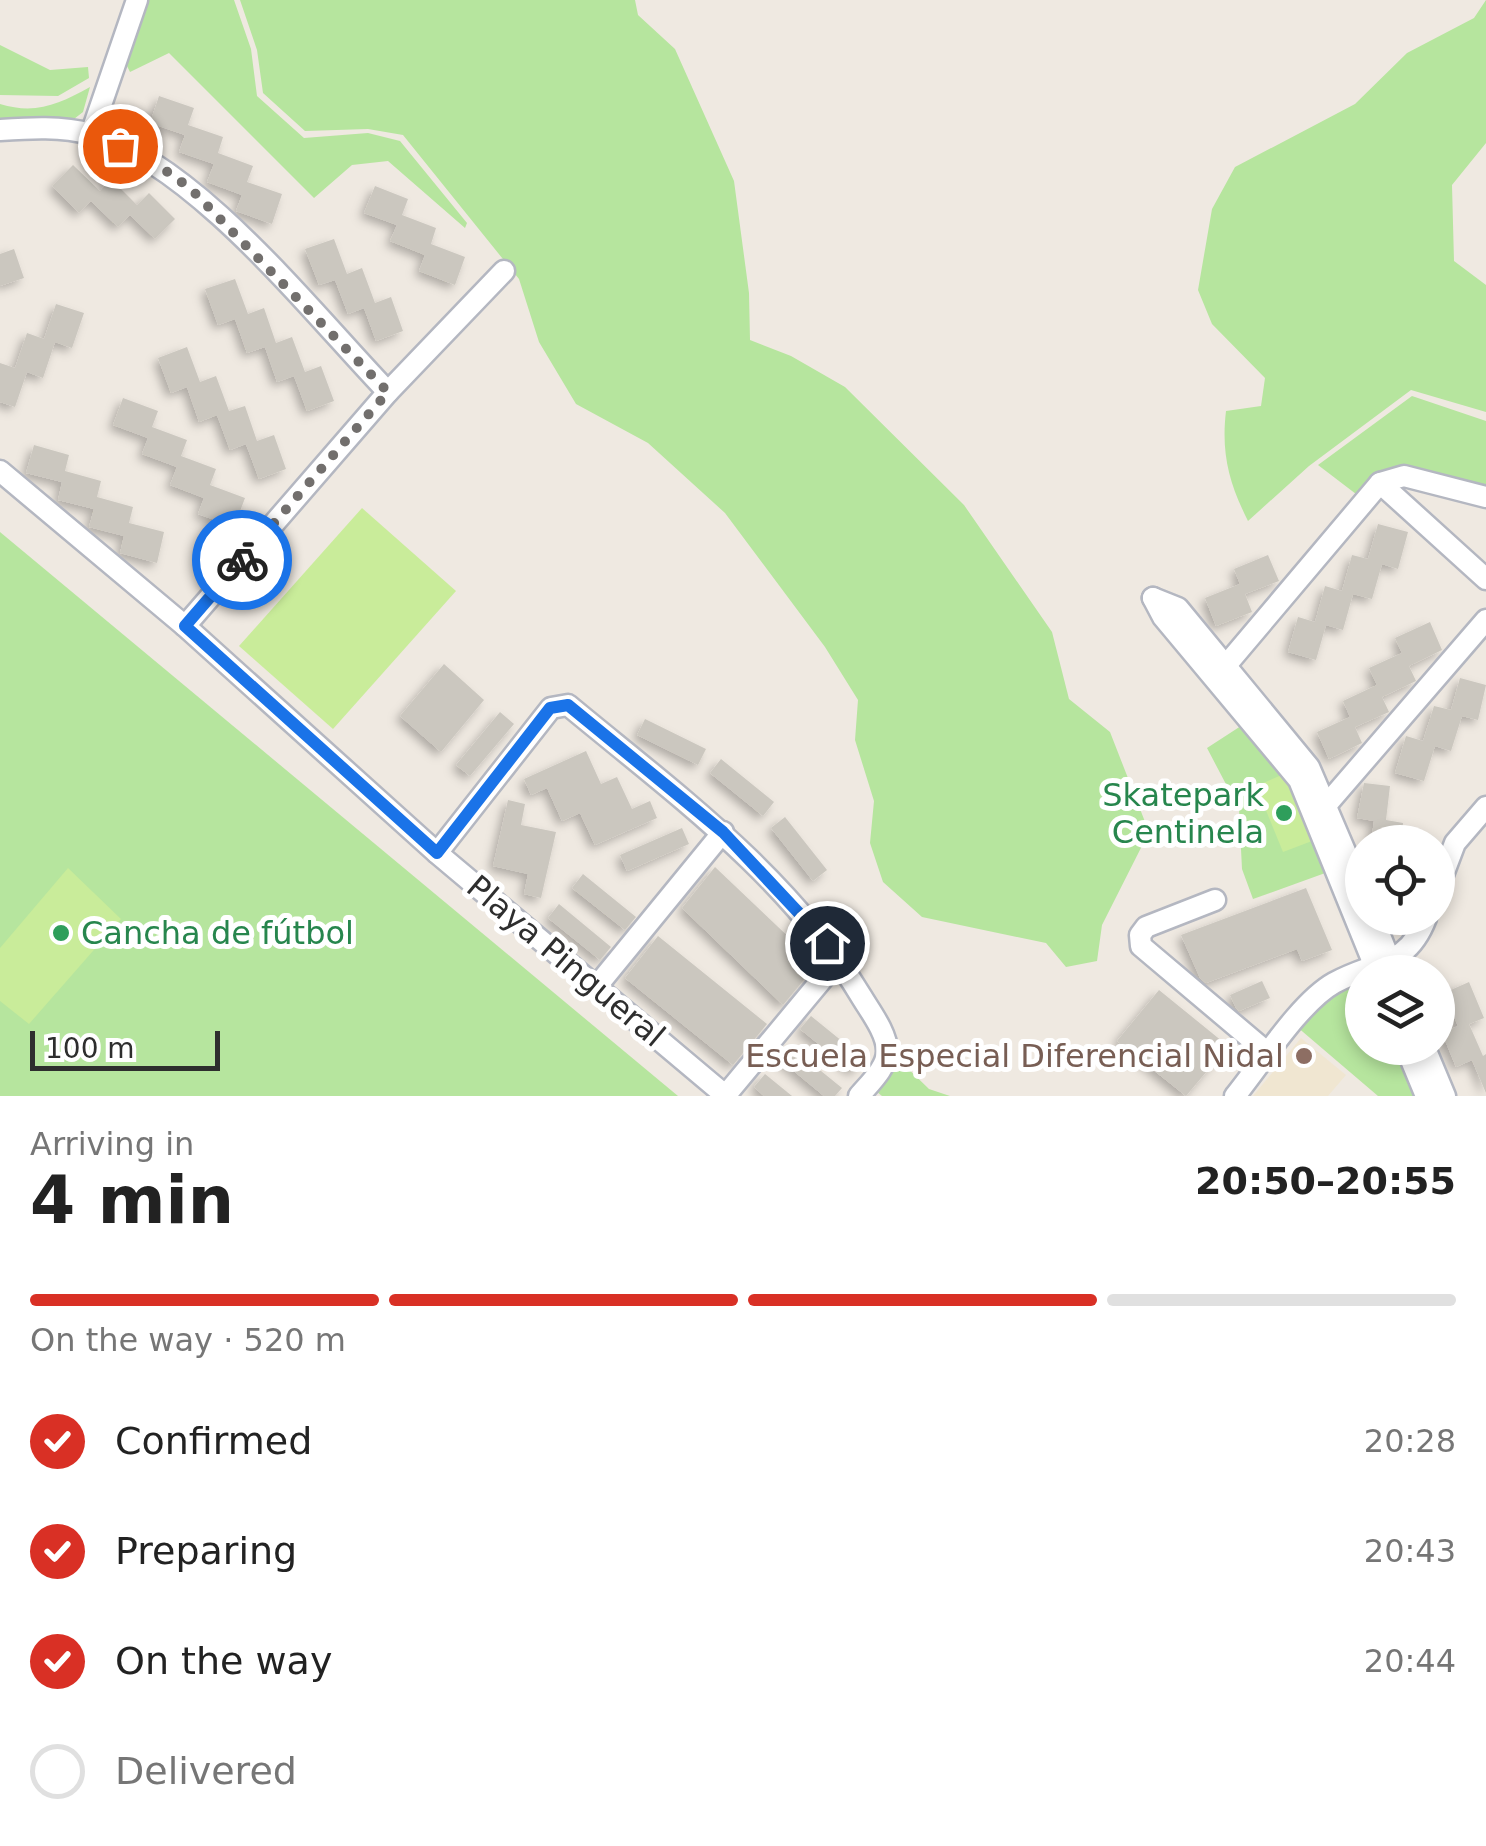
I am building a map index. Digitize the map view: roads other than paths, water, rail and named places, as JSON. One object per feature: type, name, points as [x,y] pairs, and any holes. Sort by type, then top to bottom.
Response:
[{"type":"street","points":[[91,134],[137,0]]},
{"type":"street","points":[[0,130],[44,127],[91,134],[148,158],[190,188],[388,392]]},
{"type":"street","points":[[185,626],[388,392],[504,271]]},
{"type":"street","name":"Playa Pingueral","points":[[0,471],[185,626],[437,853],[726,1096]]},
{"type":"street","points":[[1221,672],[1380,484],[1404,476],[1486,497]]},
{"type":"street","points":[[1380,484],[1486,579]]},
{"type":"street","points":[[1328,803],[1486,620]]},
{"type":"street","points":[[1221,672],[1310,767],[1345,846]]},
{"type":"street","points":[[1221,672],[1299,780],[1378,955]]},
{"type":"street","points":[[437,853],[550,708],[568,705],[723,832],[839,959],[887,1052],[883,1067],[859,1096]]},
{"type":"street","points":[[1455,842],[1486,807]]},
{"type":"street","points":[[597,986],[723,832]]},
{"type":"street","points":[[1215,900],[1146,927],[1140,935],[1141,946],[1270,1054]]},
{"type":"street","points":[[1401,955],[1417,935]]},
{"type":"street","points":[[726,1096],[839,959]]},
{"type":"street","points":[[1235,1096],[1331,984],[1345,980]]},
{"type":"street","points":[[1413,1065],[1426,1096]]},
{"type":"street","points":[[1432,1065],[1444,1096]]},
{"type":"place","name":"Skatepark Centinela","points":[[1284,813]]},
{"type":"place","name":"Cancha de fútbol","points":[[61,933]]},
{"type":"place","name":"Escuela Especial Diferencial Nidal","points":[[1304,1056]]}]
